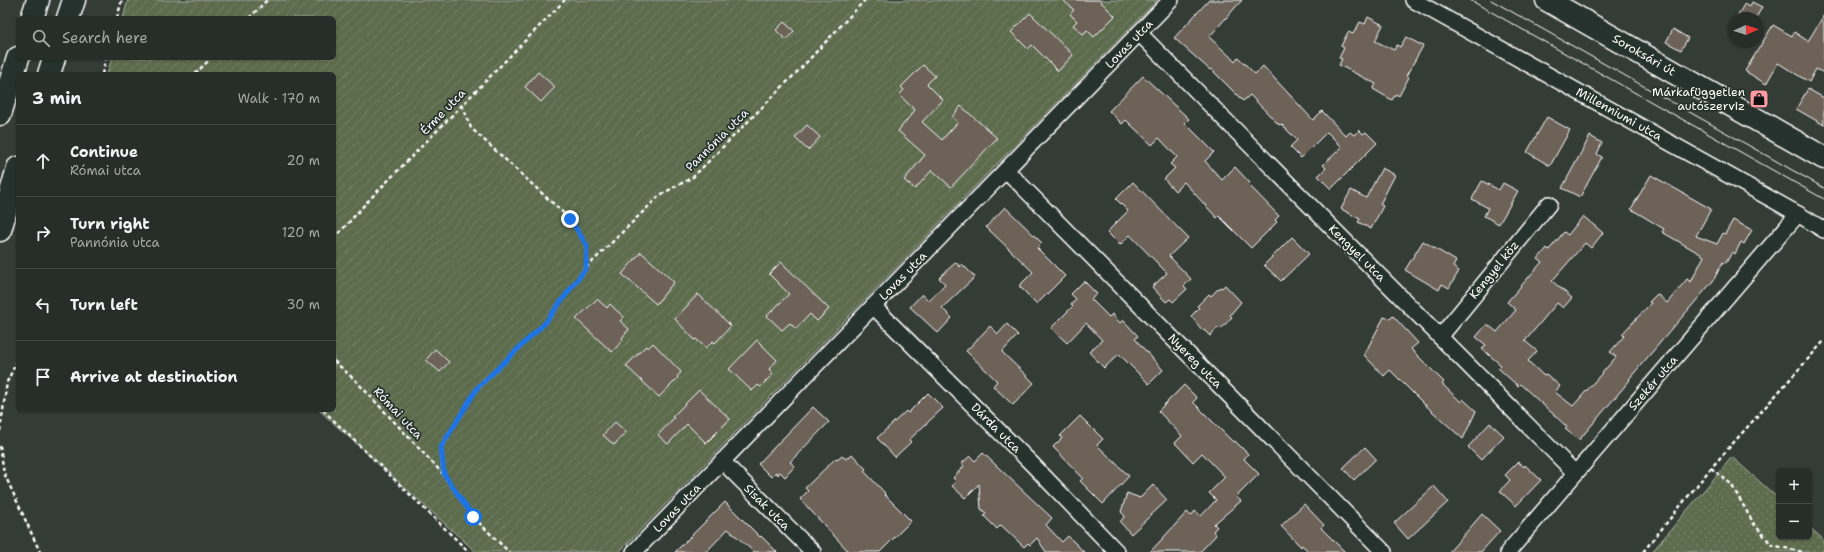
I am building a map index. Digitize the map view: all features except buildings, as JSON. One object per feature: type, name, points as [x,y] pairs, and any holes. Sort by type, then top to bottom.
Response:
[{"type":"main road","points":[[33,16],[38,0]]},
{"type":"main road","points":[[69,16],[74,0]]},
{"type":"main road","name":"Soroksári út","points":[[1547,0],[1824,158]]},
{"type":"main road","points":[[0,114],[17,60]]},
{"type":"main road","points":[[50,72],[53,60]]},
{"type":"main road","points":[[0,230],[16,175]]},
{"type":"street","name":"Lovas utca","points":[[634,552],[1171,0]]},
{"type":"street","name":"Millenniumi utca","points":[[1413,0],[1798,214],[1824,230]]},
{"type":"street","name":"Kengyel utca","points":[[1139,33],[1575,473]]},
{"type":"street","name":"Nyereg utca","points":[[1006,170],[1384,552]]},
{"type":"street","name":"Kengyel köz","points":[[1440,337],[1549,204]]},
{"type":"street","name":"Szekér utca","points":[[1508,552],[1798,214]]},
{"type":"street","name":"Dárda utca","points":[[873,306],[1032,464],[1117,552]]},
{"type":"street","name":"Sisak utca","points":[[722,461],[813,552]]},
{"type":"path","points":[[118,16],[122,0]]},
{"type":"path","points":[[251,16],[267,0]]},
{"type":"path","name":"Érme utca","points":[[336,237],[565,0]]},
{"type":"path","name":"Pannónia utca","points":[[444,474],[441,447],[478,387],[545,323],[586,268],[660,195],[693,177],[802,67],[865,0]]},
{"type":"path","points":[[102,72],[106,60]]},
{"type":"path","points":[[197,72],[209,60]]},
{"type":"path","points":[[462,105],[471,128],[570,219],[587,246],[586,268]]},
{"type":"path","points":[[1643,552],[1710,468],[1824,341]]},
{"type":"path","name":"Római utca","points":[[336,362],[444,474],[473,517],[509,552]]},
{"type":"path","points":[[0,431],[7,382],[16,363]]},
{"type":"path","points":[[325,412],[469,552]]},
{"type":"path","points":[[0,446],[4,473],[40,552]]},
{"type":"path","points":[[1710,468],[1731,484],[1754,524],[1772,545],[1803,552]]},
{"type":"green space","points":[[128,0],[1157,0],[619,552],[476,552],[321,412],[336,412],[336,72],[108,72],[111,60],[336,60],[336,16],[124,16]]},
{"type":"green space","points":[[1732,457],[1776,496],[1776,540],[1812,540],[1812,530],[1824,540],[1824,552],[1652,552]]},
{"type":"tram line","points":[[1470,0],[1824,199]]},
{"type":"tram line","points":[[1491,0],[1824,188]]},
{"type":"place","name":"Márkafüggetlen autószerviz","points":[[1759,99]]},
{"type":"route","points":[[473,517],[444,474],[441,447],[478,387],[545,323],[586,268],[587,246],[570,219]]}]
